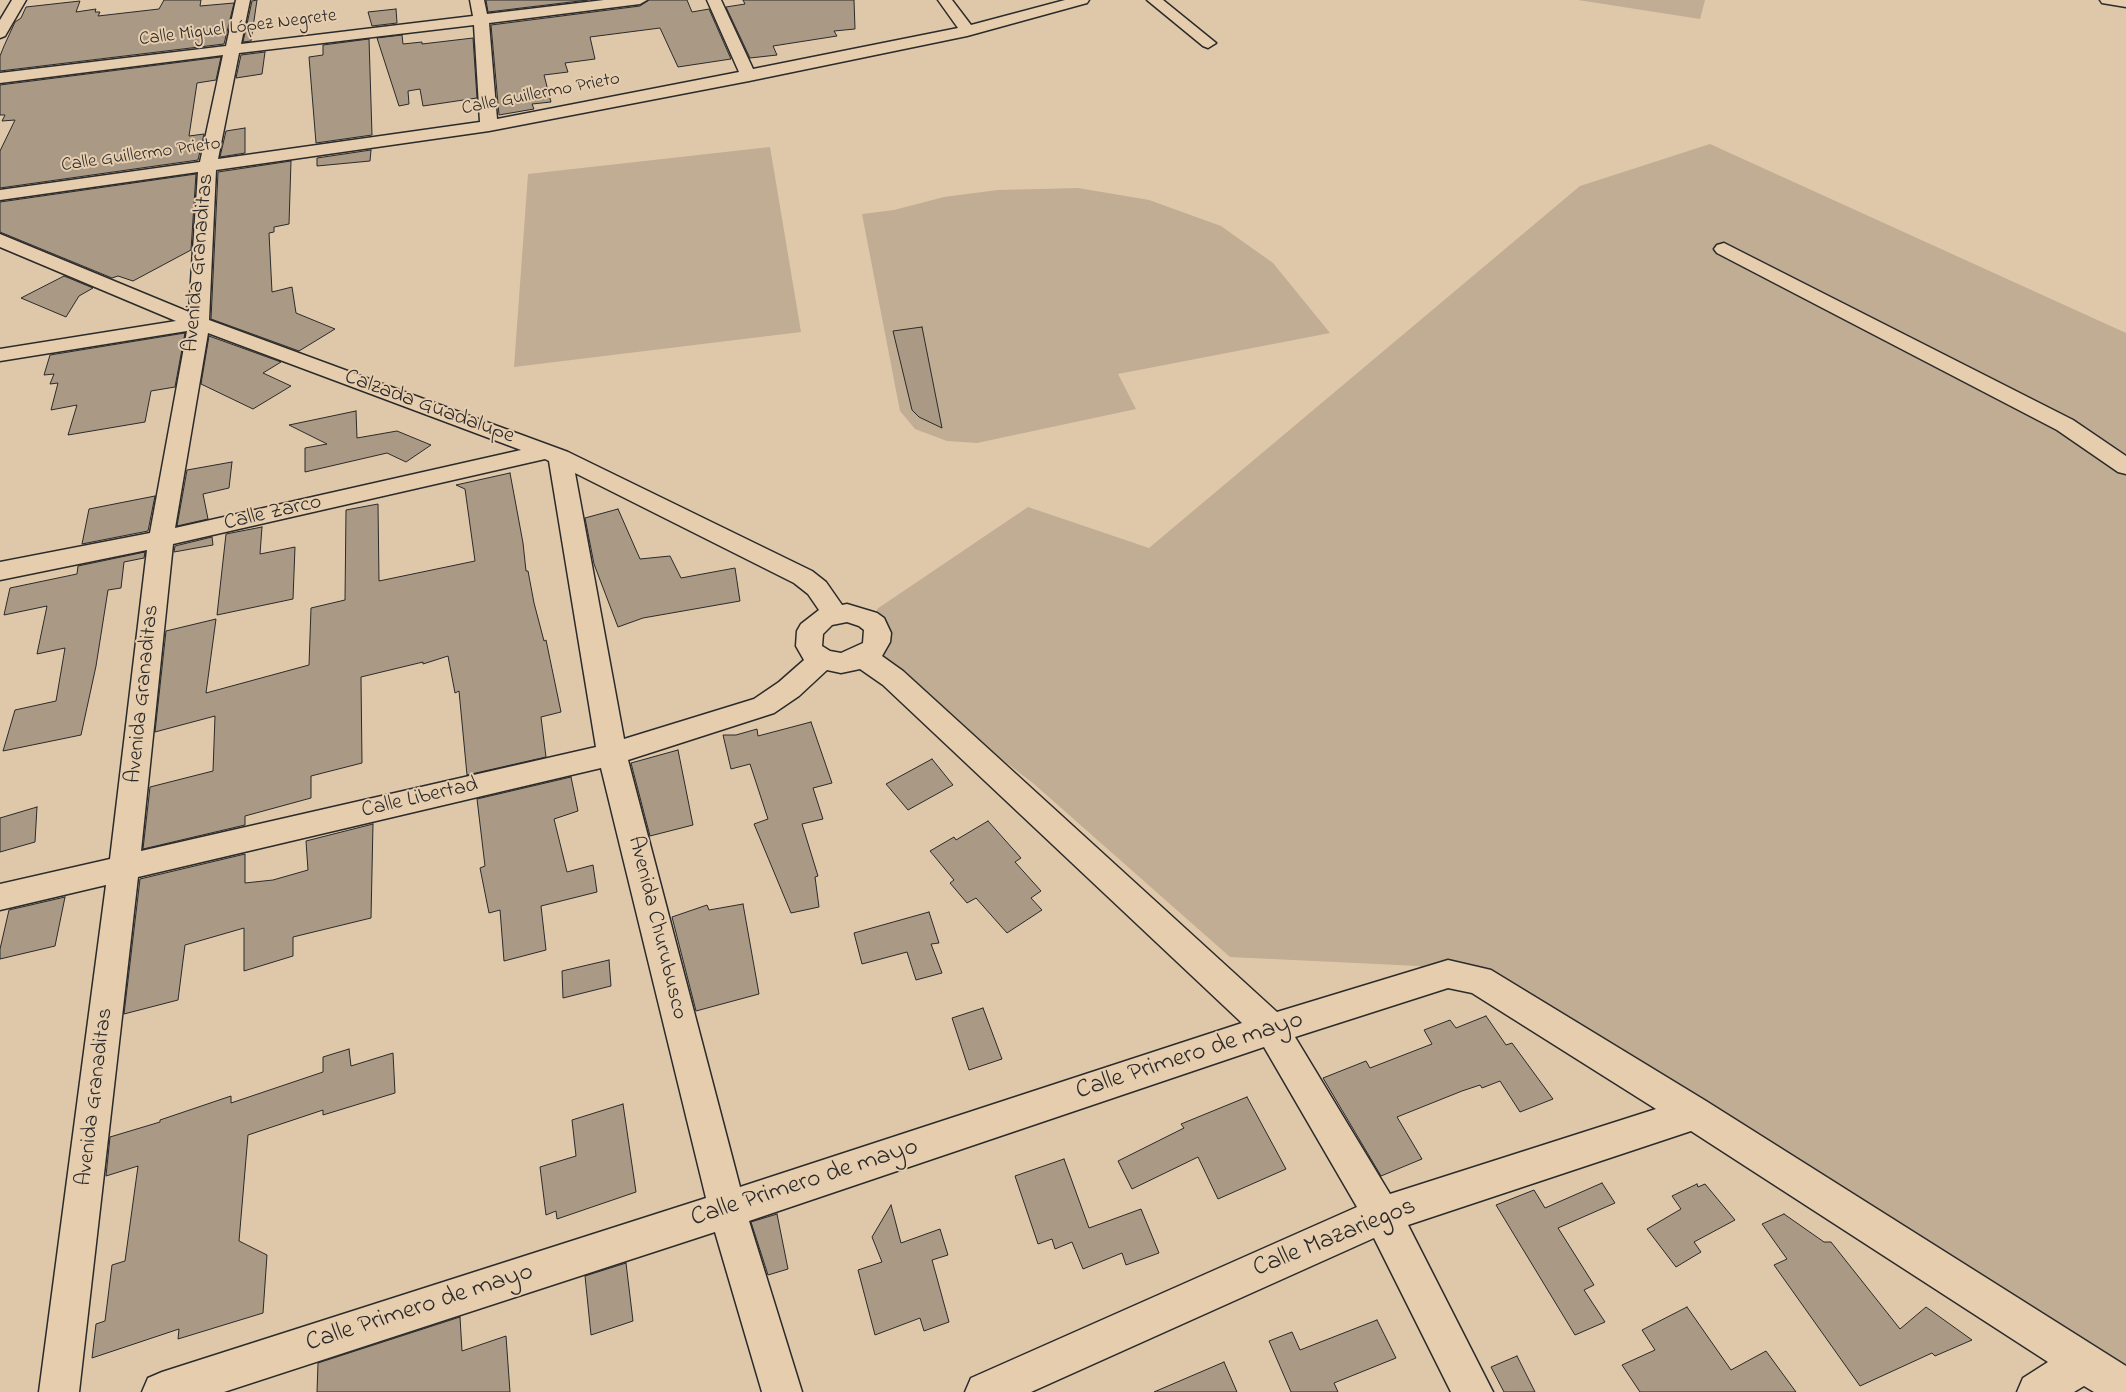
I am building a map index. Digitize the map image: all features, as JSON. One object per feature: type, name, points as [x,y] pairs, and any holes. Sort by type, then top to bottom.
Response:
[{"type":"street","points":[[0,33],[19,0]]},
{"type":"street","name":"Avenida Granaditas","points":[[59,1392],[124,868],[161,539],[199,323],[207,168],[243,0]]},
{"type":"street","points":[[477,0],[482,20],[489,126]]},
{"type":"street","name":"Calle Miguel López Negrete","points":[[0,78],[640,0]]},
{"type":"street","points":[[714,0],[749,76]]},
{"type":"street","points":[[945,0],[967,31]]},
{"type":"street","name":"Calle Guillermo Prieto","points":[[0,195],[207,168],[489,126],[749,76],[967,31],[1082,0]]},
{"type":"street","points":[[1154,0],[1208,44]]},
{"type":"street","points":[[2107,0],[2126,3]]},
{"type":"street","name":"Calzada Guadalupe","points":[[0,240],[199,323],[553,454],[803,577],[817,588],[835,614]]},
{"type":"street","points":[[1724,249],[2065,425],[2126,467]]},
{"type":"street","points":[[0,355],[199,323]]},
{"type":"street","name":"Calle Zarco","points":[[0,571],[161,539],[553,454]]},
{"type":"street","name":"Avenida Churubusco","points":[[553,454],[612,754],[727,1210],[782,1392]]},
{"type":"street","points":[[835,614],[858,615],[868,618],[875,625],[878,633],[877,642],[863,656],[841,663],[822,659],[813,653],[809,646],[810,630],[816,624],[835,614]]},
{"type":"street","points":[[863,656],[893,678],[1272,1029],[1382,1216],[1473,1392]]},
{"type":"street","name":"Calle Libertad","points":[[0,897],[612,754],[764,706],[789,689],[822,659]]},
{"type":"street","name":"Calle Primero de mayo","points":[[162,1392],[727,1210],[1272,1029],[1448,974],[1479,980],[1694,1113]]},
{"type":"street","points":[[1694,1113],[2126,1390]]},
{"type":"street","name":"Calle Mazariegos","points":[[985,1392],[1382,1216],[1694,1113]]},
{"type":"street","points":[[2037,1392],[2084,1363]]},
{"type":"shaded area","points":[[1578,0],[1705,0],[1700,19]]},
{"type":"shaded area","points":[[1710,144],[2126,333],[2126,1392],[1612,1066],[1419,966],[1230,957],[1034,784],[881,666],[877,609],[1028,507],[1149,548],[1580,186]]},
{"type":"shaded area","points":[[770,147],[801,332],[514,367],[528,174]]},
{"type":"shaded area","points":[[1078,188],[1149,200],[1221,226],[1273,263],[1330,333],[1118,374],[1136,409],[977,443],[947,441],[915,429],[900,411],[862,214],[894,210],[944,197],[998,190]]},
{"type":"building","points":[[164,0],[201,0],[200,6],[234,3],[224,44],[0,71],[0,56],[4,46],[15,22],[21,18],[26,7],[80,1],[76,12],[96,9],[95,12],[100,12],[98,16],[159,9]]},
{"type":"building","points":[[257,0],[251,41],[243,42],[252,1]]},
{"type":"building","points":[[486,0],[588,0],[488,12]]},
{"type":"building","points":[[649,0],[687,0],[692,12],[709,9],[731,59],[678,67],[660,28],[590,37],[595,59],[565,63],[568,72],[544,75],[551,102],[532,104],[534,109],[499,115],[491,25],[640,6]]},
{"type":"building","points":[[743,0],[854,0],[855,29],[834,31],[837,36],[773,46],[777,55],[750,58],[726,7],[745,4]]},
{"type":"building","points":[[396,9],[397,23],[372,26],[368,12]]},
{"type":"building","points":[[402,35],[403,44],[422,42],[422,44],[473,38],[477,98],[423,106],[420,89],[408,91],[409,104],[399,106],[377,38]]},
{"type":"building","points":[[369,39],[372,135],[316,143],[309,57],[323,55],[323,45]]},
{"type":"building","points":[[265,52],[262,74],[236,78],[241,55]]},
{"type":"building","points":[[221,57],[216,80],[197,83],[189,136],[204,134],[198,160],[0,188],[0,151],[15,120],[2,121],[5,115],[0,115],[0,85]]},
{"type":"building","points":[[245,128],[245,153],[220,157],[226,131]]},
{"type":"building","points":[[371,150],[370,161],[317,166],[317,158]]},
{"type":"building","points":[[291,161],[289,224],[274,227],[274,232],[269,233],[272,292],[292,287],[296,313],[335,329],[299,351],[211,319],[218,172]]},
{"type":"building","points":[[196,174],[191,250],[133,281],[118,276],[112,278],[0,232],[0,202]]},
{"type":"building","points":[[64,276],[93,288],[79,296],[66,317],[21,298]]},
{"type":"building","points":[[922,327],[942,428],[919,417],[912,410],[893,331]]},
{"type":"building","points":[[185,333],[175,387],[151,391],[145,422],[68,435],[77,405],[51,410],[58,383],[50,384],[54,374],[44,375],[50,355]]},
{"type":"building","points":[[209,336],[281,362],[263,373],[291,386],[253,409],[201,384]]},
{"type":"building","points":[[356,411],[357,438],[397,431],[431,445],[406,462],[387,453],[305,472],[305,448],[327,444],[289,425]]},
{"type":"building","points":[[232,462],[229,488],[203,494],[208,519],[177,526],[187,470]]},
{"type":"building","points":[[510,473],[523,543],[526,571],[528,571],[544,641],[546,640],[561,712],[541,717],[546,757],[467,775],[459,691],[455,693],[448,656],[423,664],[423,662],[361,677],[362,763],[311,776],[311,798],[245,816],[245,825],[143,849],[150,787],[213,771],[215,716],[155,732],[166,631],[216,619],[206,693],[309,665],[311,608],[345,600],[346,510],[378,504],[379,581],[475,561],[465,489],[456,485]]},
{"type":"building","points":[[155,496],[148,531],[82,544],[89,509]]},
{"type":"building","points":[[618,509],[640,559],[670,556],[681,578],[735,568],[740,601],[643,618],[618,627],[594,564],[585,518]]},
{"type":"building","points":[[262,527],[260,554],[295,547],[293,599],[217,615],[226,534]]},
{"type":"building","points":[[212,537],[213,545],[174,552],[175,546]]},
{"type":"building","points":[[145,552],[144,558],[124,562],[121,588],[108,590],[96,666],[81,735],[3,751],[15,710],[56,701],[65,648],[37,654],[47,606],[4,615],[10,588],[77,574],[78,566]]},
{"type":"building","points":[[811,722],[832,783],[813,788],[823,819],[802,824],[818,876],[815,877],[819,907],[791,913],[754,824],[768,819],[750,764],[731,769],[723,735],[736,735],[757,729],[758,736]]},
{"type":"building","points":[[678,750],[693,825],[650,836],[631,763]]},
{"type":"building","points":[[932,759],[953,785],[908,810],[886,784]]},
{"type":"building","points":[[571,777],[578,811],[554,819],[567,872],[593,865],[597,892],[541,906],[546,950],[504,961],[500,910],[489,913],[480,868],[485,866],[477,799]]},
{"type":"building","points":[[37,807],[35,842],[0,852],[0,818]]},
{"type":"building","points":[[988,821],[1021,858],[1015,862],[1041,891],[1031,898],[1042,910],[1007,933],[976,898],[967,903],[950,883],[954,880],[930,851],[954,837],[956,840]]},
{"type":"building","points":[[373,824],[371,918],[293,937],[293,956],[244,971],[244,928],[185,945],[178,1000],[124,1014],[140,879],[245,854],[245,883],[273,880],[308,870],[306,841]]},
{"type":"building","points":[[65,897],[55,946],[0,959],[0,949],[9,910]]},
{"type":"building","points":[[743,904],[759,994],[696,1011],[672,917],[707,905],[709,910]]},
{"type":"building","points":[[929,912],[939,943],[931,944],[942,973],[916,980],[907,952],[862,964],[854,933]]},
{"type":"building","points":[[609,960],[611,986],[563,998],[562,971]]},
{"type":"building","points":[[983,1008],[1002,1059],[969,1070],[952,1018]]},
{"type":"building","points":[[1486,1016],[1506,1045],[1512,1043],[1553,1099],[1520,1112],[1500,1081],[1482,1088],[1480,1085],[1462,1091],[1397,1117],[1422,1159],[1381,1176],[1323,1078],[1366,1061],[1370,1068],[1432,1044],[1424,1030],[1450,1020],[1456,1028]]},
{"type":"building","points":[[349,1049],[351,1066],[393,1053],[395,1093],[323,1115],[323,1110],[248,1135],[239,1241],[267,1255],[263,1313],[178,1339],[179,1329],[92,1358],[96,1324],[105,1321],[112,1265],[125,1261],[138,1166],[106,1176],[110,1137],[160,1122],[160,1120],[231,1096],[231,1103],[323,1072],[323,1057]]},
{"type":"building","points":[[1247,1097],[1286,1169],[1218,1199],[1198,1157],[1132,1189],[1118,1161],[1184,1128],[1181,1124]]},
{"type":"building","points":[[623,1104],[636,1192],[557,1219],[556,1211],[546,1215],[540,1167],[576,1156],[572,1120]]},
{"type":"building","points":[[1064,1159],[1089,1228],[1141,1209],[1159,1253],[1126,1265],[1122,1253],[1083,1269],[1072,1242],[1055,1249],[1052,1239],[1038,1244],[1015,1176]]},
{"type":"building","points":[[1602,1183],[1615,1203],[1558,1228],[1594,1285],[1584,1290],[1605,1322],[1575,1335],[1496,1205],[1534,1190],[1545,1208]]},
{"type":"building","points":[[1697,1184],[1698,1187],[1705,1184],[1735,1220],[1694,1242],[1701,1252],[1676,1267],[1647,1229],[1681,1209],[1672,1196]]},
{"type":"building","points":[[891,1205],[901,1243],[940,1229],[948,1255],[932,1260],[949,1322],[924,1331],[920,1318],[875,1335],[858,1270],[882,1262],[872,1237]]},
{"type":"building","points":[[777,1214],[788,1269],[768,1275],[751,1222]]},
{"type":"building","points":[[1784,1214],[1824,1242],[1831,1242],[1900,1329],[1926,1307],[1972,1340],[1935,1356],[1932,1353],[1860,1386],[1774,1265],[1787,1259],[1762,1224]]},
{"type":"building","points":[[626,1263],[633,1321],[591,1335],[585,1276]]},
{"type":"building","points":[[1687,1307],[1731,1370],[1766,1351],[1796,1392],[1640,1392],[1622,1365],[1655,1350],[1642,1330]]},
{"type":"building","points":[[460,1317],[462,1351],[506,1336],[510,1392],[317,1392],[318,1363]]},
{"type":"building","points":[[1377,1320],[1396,1358],[1334,1383],[1338,1392],[1291,1392],[1269,1341],[1292,1332],[1300,1350]]},
{"type":"building","points":[[1517,1356],[1535,1392],[1504,1392],[1491,1367]]},
{"type":"building","points":[[1224,1362],[1237,1392],[1154,1392]]}]
